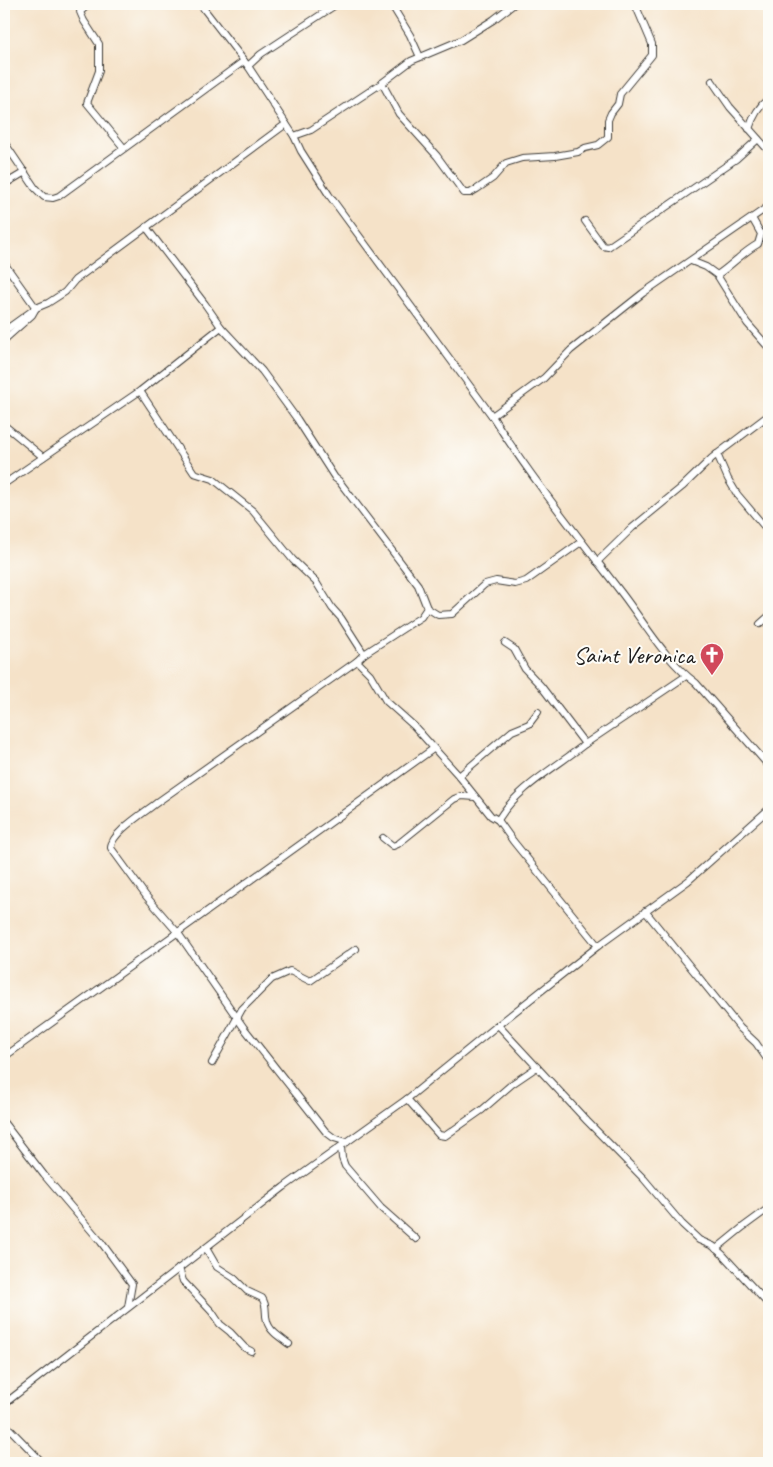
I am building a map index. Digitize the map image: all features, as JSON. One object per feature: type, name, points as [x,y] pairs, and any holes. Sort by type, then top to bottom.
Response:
[{"type":"street","points":[[89,4],[80,12],[99,44],[99,72],[87,103],[124,148]]},
{"type":"street","points":[[200,4],[246,64],[294,136],[301,151],[325,188],[492,416],[511,446],[581,542],[646,628],[686,676],[696,683],[769,766]]},
{"type":"street","points":[[4,142],[44,197],[53,198],[246,64],[337,4]]},
{"type":"street","points":[[391,4],[410,34],[420,57]]},
{"type":"street","points":[[294,136],[311,130],[382,83],[411,61],[461,40],[514,4]]},
{"type":"street","points":[[382,83],[399,114],[437,156],[464,193],[470,193],[493,178],[506,163],[522,158],[578,152],[598,145],[608,137],[608,120],[618,104],[620,94],[652,55],[652,44],[635,6],[636,4]]},
{"type":"street","points":[[712,81],[724,99],[769,150]]},
{"type":"street","points":[[749,128],[752,118],[761,105],[769,98]]},
{"type":"street","points":[[4,330],[64,292],[75,280],[286,124]]},
{"type":"street","points":[[585,221],[603,246],[608,247],[736,159],[758,139]]},
{"type":"street","points":[[5,184],[25,172]]},
{"type":"street","points":[[492,416],[544,378],[571,350],[643,293],[769,206]]},
{"type":"street","points":[[717,275],[758,244],[761,234],[752,218]]},
{"type":"street","points":[[146,227],[221,327],[262,371],[335,478],[339,480],[360,507],[418,585],[427,608],[438,615],[452,614],[485,584],[496,581],[515,584],[526,581],[581,542]]},
{"type":"street","points":[[691,260],[717,275],[747,324],[769,348]]},
{"type":"street","points":[[4,263],[36,308]]},
{"type":"street","points":[[4,340],[32,315],[36,308]]},
{"type":"street","points":[[4,484],[140,391],[221,327]]},
{"type":"street","points":[[140,391],[194,472],[212,479],[253,511],[293,560],[316,582],[364,654]]},
{"type":"street","points":[[597,562],[632,528],[682,487],[717,454],[769,416]]},
{"type":"street","points":[[4,425],[43,457]]},
{"type":"street","points":[[717,454],[737,494],[769,532]]},
{"type":"street","points":[[344,1144],[326,1132],[237,1018],[178,933],[146,896],[111,848],[110,843],[113,838],[159,801],[308,698],[358,661],[364,654],[415,622],[427,608]]},
{"type":"street","points":[[760,624],[769,616]]},
{"type":"street","points":[[505,643],[514,649],[530,676],[541,686],[585,744]]},
{"type":"street","points":[[358,661],[370,674],[386,700],[414,726],[459,776],[491,816],[498,820],[598,946]]},
{"type":"street","points":[[498,820],[506,806],[585,744],[686,676]]},
{"type":"street","points":[[459,776],[512,731],[529,724],[538,712]]},
{"type":"street","points":[[4,1057],[433,748]]},
{"type":"street","points":[[383,838],[393,846],[398,844],[454,799],[462,796],[475,797]]},
{"type":"street","points":[[4,1404],[284,1187],[407,1099],[498,1024],[598,946],[688,881],[769,809]]},
{"type":"street","points":[[645,911],[740,1028],[756,1043],[769,1062]]},
{"type":"street","points":[[212,1064],[242,1008],[272,979],[290,971],[310,981],[356,949]]},
{"type":"street","points":[[498,1024],[644,1179],[682,1224],[699,1240],[716,1249],[769,1305]]},
{"type":"street","points":[[407,1099],[439,1135],[445,1136],[537,1067]]},
{"type":"street","points":[[4,1123],[132,1284],[128,1307]]},
{"type":"street","points":[[344,1144],[342,1158],[345,1166],[381,1208],[416,1239]]},
{"type":"street","points":[[716,1249],[769,1208]]},
{"type":"street","points":[[206,1248],[216,1267],[234,1278],[247,1291],[262,1298],[267,1309],[266,1320],[269,1327],[289,1344]]},
{"type":"street","points":[[179,1268],[183,1281],[212,1312],[220,1324],[245,1348],[251,1351]]},
{"type":"street","points":[[4,1423],[43,1463]]},
{"type":"place","name":"Saint Veronica","points":[[712,676]]}]
